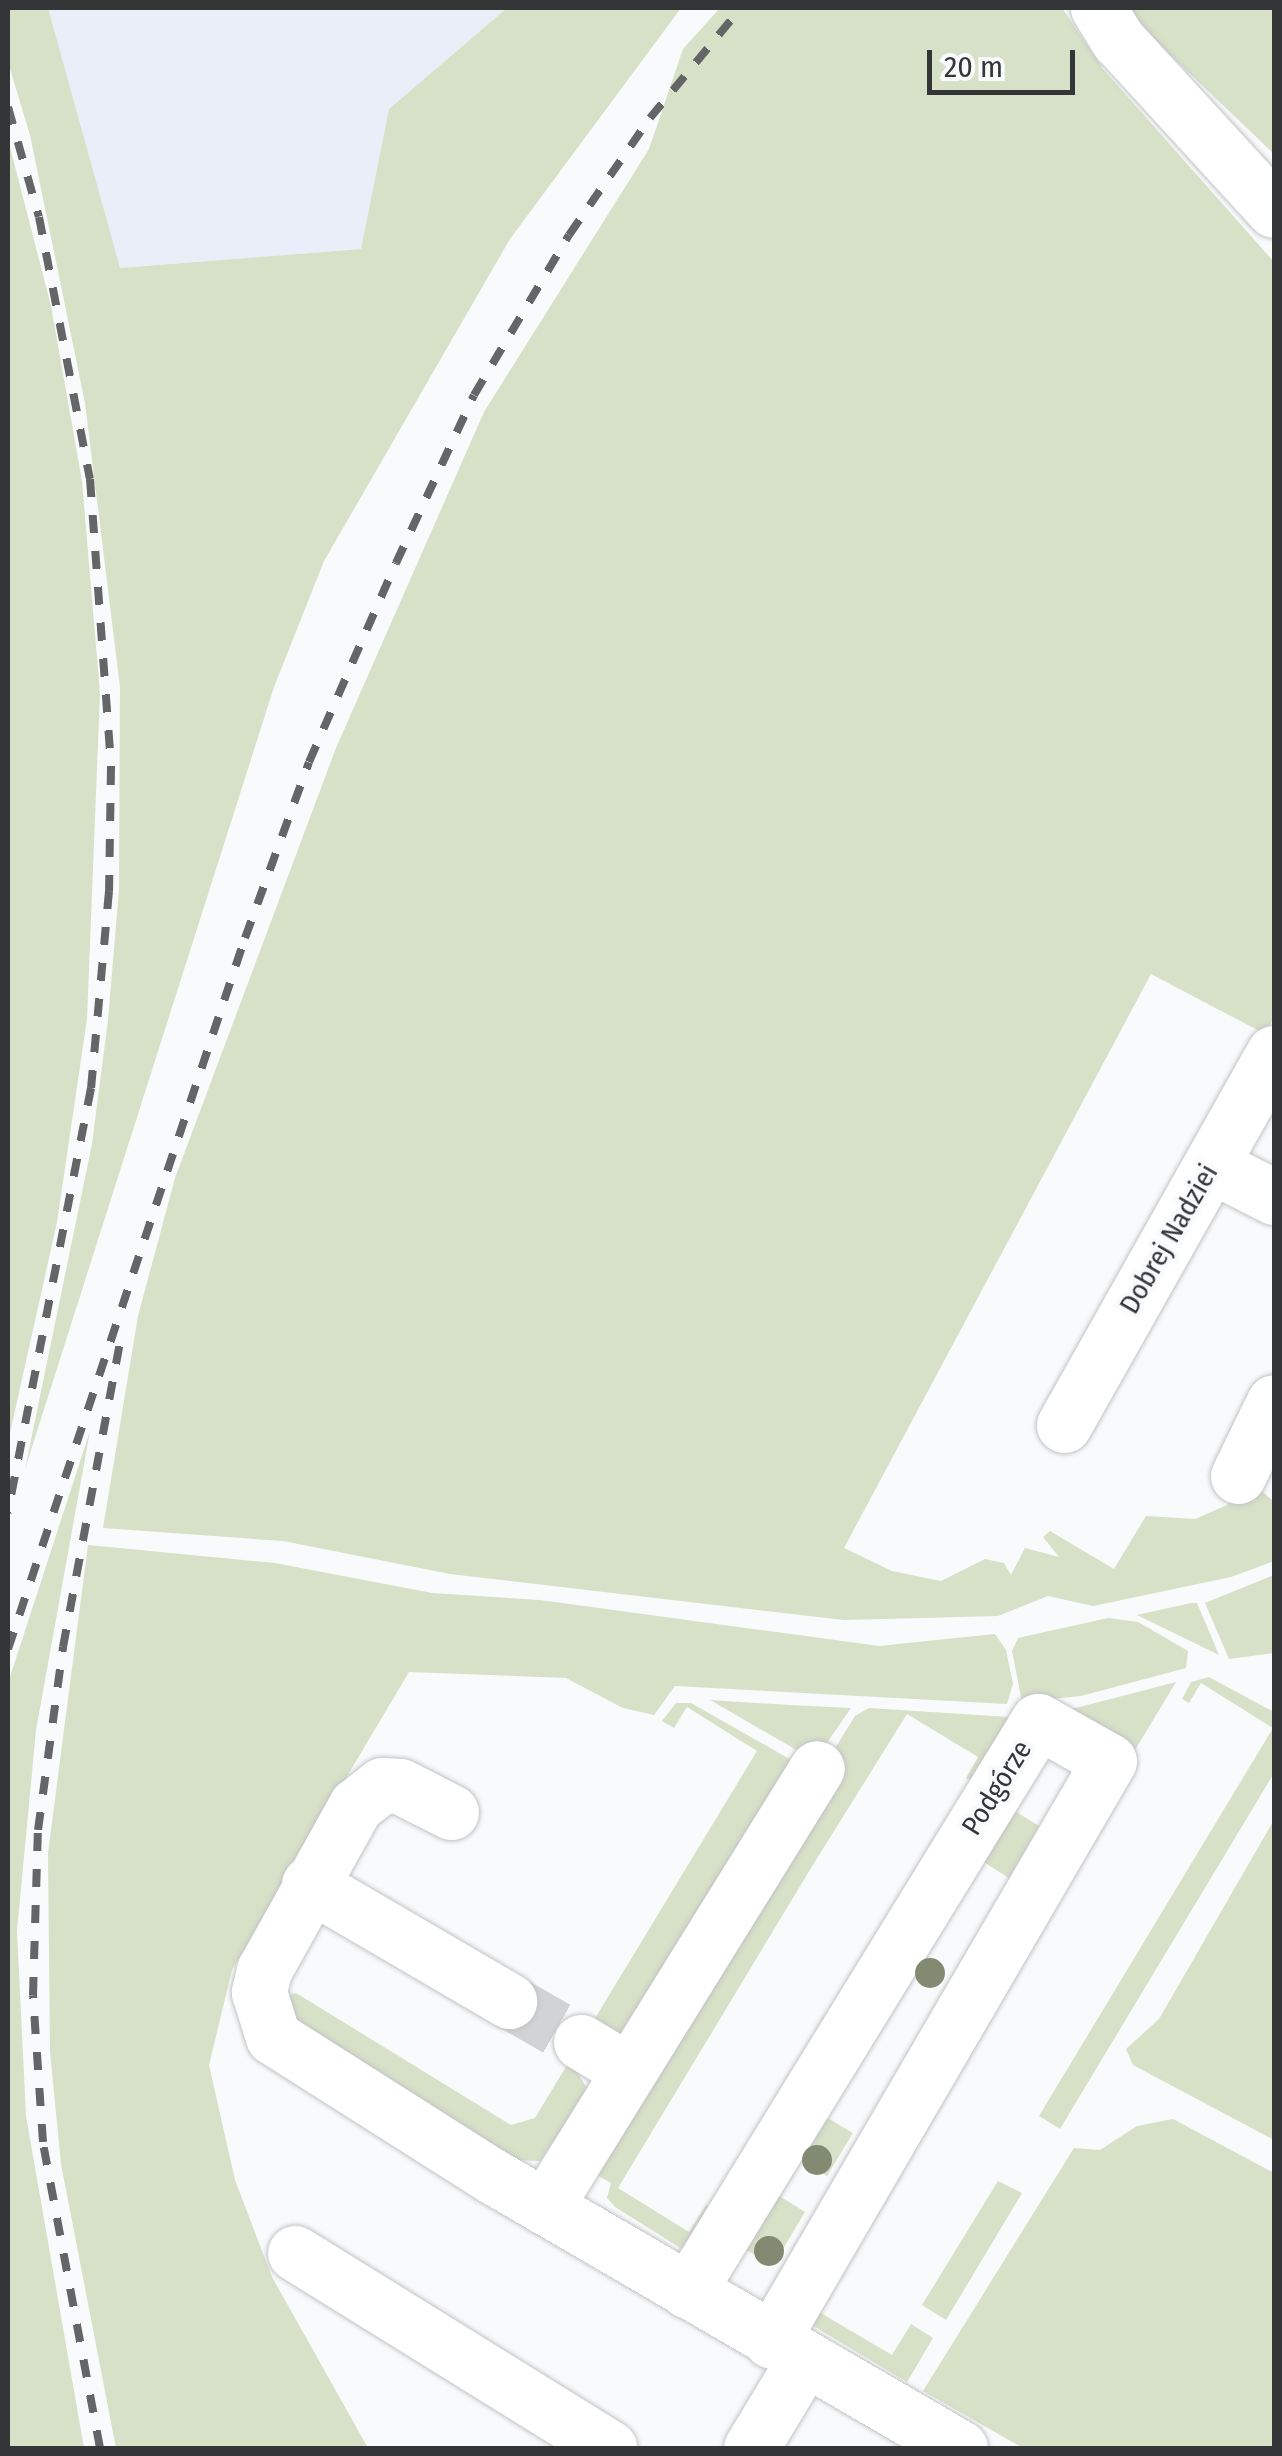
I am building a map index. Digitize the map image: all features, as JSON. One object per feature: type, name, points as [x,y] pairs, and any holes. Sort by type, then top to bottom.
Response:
[{"type":"street","points":[[1098,8],[1119,41],[1274,210]]},
{"type":"street","name":"Dobrej Nadziei","points":[[1064,1425],[1274,1053]]},
{"type":"street","points":[[1210,1166],[1274,1197]]},
{"type":"street","points":[[1238,1476],[1274,1402]]},
{"type":"street","name":"Podgórze","points":[[688,2291],[1038,1722],[1110,1761],[788,2351]]},
{"type":"street","points":[[545,2206],[817,1768]]},
{"type":"street","points":[[451,1812],[416,1790],[382,1785],[356,1805],[264,1970],[260,1992],[273,2037],[545,2206],[960,2448]]},
{"type":"street","points":[[309,1884],[509,2001]]},
{"type":"street","points":[[581,2042],[629,2071]]},
{"type":"street","points":[[295,2253],[610,2448]]},
{"type":"street","points":[[751,2448],[788,2351]]},
{"type":"shaded area","points":[[48,8],[507,8],[389,109],[361,249],[119,268]]},
{"type":"green space","points":[[8,8],[48,8],[120,268],[361,249],[389,109],[507,8],[681,8],[510,239],[324,561],[274,687],[25,1469],[92,1144],[108,1020],[119,890],[120,687],[85,403],[30,135],[8,62]]},
{"type":"green space","points":[[720,8],[1062,8],[1103,69],[1274,262],[1274,1017],[1265,1034],[1151,974],[844,1548],[892,1571],[941,1581],[985,1559],[1004,1563],[1011,1575],[1025,1548],[1059,1557],[1043,1537],[1050,1531],[1114,1569],[1146,1516],[1195,1519],[1227,1505],[1251,1481],[1274,1502],[1274,1561],[1231,1577],[1093,1606],[1048,1596],[998,1616],[844,1620],[450,1574],[283,1541],[103,1528],[138,1316],[175,1178],[336,748],[484,412],[649,149],[683,49]]},
{"type":"green space","points":[[1129,8],[1274,8],[1274,154],[1144,30]]},
{"type":"green space","points":[[8,139],[51,306],[82,481],[100,693],[87,1019],[57,1222],[8,1442]]},
{"type":"green space","points":[[90,1431],[36,1730],[17,1931],[26,2116],[84,2448],[8,2448],[8,1683]]},
{"type":"green space","points":[[88,1545],[275,1563],[432,1593],[540,1600],[879,1646],[995,1634],[1006,1650],[1013,1684],[1007,1704],[675,1686],[654,1715],[623,1708],[566,1678],[409,1672],[232,1970],[209,2065],[235,2180],[272,2277],[368,2448],[116,2448],[61,2164],[50,2052],[48,1853]]},
{"type":"green space","points":[[1274,1575],[1274,1653],[1229,1659],[1205,1603]]},
{"type":"green space","points":[[1191,1603],[1197,1603],[1219,1655],[1137,1615]]},
{"type":"green space","points":[[1108,1618],[1138,1622],[1188,1651],[1186,1668],[1081,1696],[1022,1702],[1012,1651],[1018,1638]]},
{"type":"green space","points":[[1209,1677],[1274,1712],[1274,1773],[1060,2129],[1039,2116],[1273,1728],[1201,1683],[1189,1703],[1182,1699],[1191,1682]]},
{"type":"green space","points":[[1176,1682],[1132,1755],[1068,1710]]},
{"type":"green space","points":[[710,1700],[851,1708],[820,1753],[807,1756]]},
{"type":"green space","points":[[676,1703],[691,1703],[793,1761],[620,2035],[591,2025],[757,1751],[687,1707],[674,1728],[662,1721]]},
{"type":"green space","points":[[869,1708],[1009,1717],[986,1789],[966,1778],[978,1757],[907,1714],[811,1868],[618,2188],[689,2232],[706,2205],[716,2211],[682,2249],[615,2207],[607,2198],[611,2183],[588,2170],[816,1779],[855,1716]]},
{"type":"green space","points":[[1013,1810],[1039,1826],[1009,1878],[982,1861]]},
{"type":"green space","points":[[1274,1820],[1274,2140],[1133,2065],[1126,2049],[1159,2019]]},
{"type":"green space","points":[[296,1993],[511,2125],[535,2118],[570,2060],[588,2090],[540,2161],[512,2160],[310,2042],[284,2007],[283,1997]]},
{"type":"green space","points":[[826,2117],[853,2133],[827,2176],[800,2160]]},
{"type":"green space","points":[[1173,2119],[1274,2173],[1274,2448],[1023,2448],[923,2391],[1074,2148],[1100,2150],[1137,2126]]},
{"type":"green space","points":[[998,2181],[1022,2193],[946,2320],[922,2305]]},
{"type":"green space","points":[[778,2195],[805,2212],[774,2264],[746,2250]]},
{"type":"green space","points":[[819,2312],[892,2355],[911,2324],[933,2338],[907,2382],[807,2322]]},
{"type":"tunnel","points":[[509,2001],[581,2042]]},
{"type":"railway","points":[[8,1649],[245,938],[309,762],[396,563],[474,395],[569,235],[650,118],[741,8]]},
{"type":"railway","points":[[8,107],[39,217],[90,479],[111,767],[109,891],[91,1088],[8,1513]]},
{"type":"railway","points":[[100,2448],[43,2142],[33,1995],[38,1830],[63,1647],[121,1338]]}]
